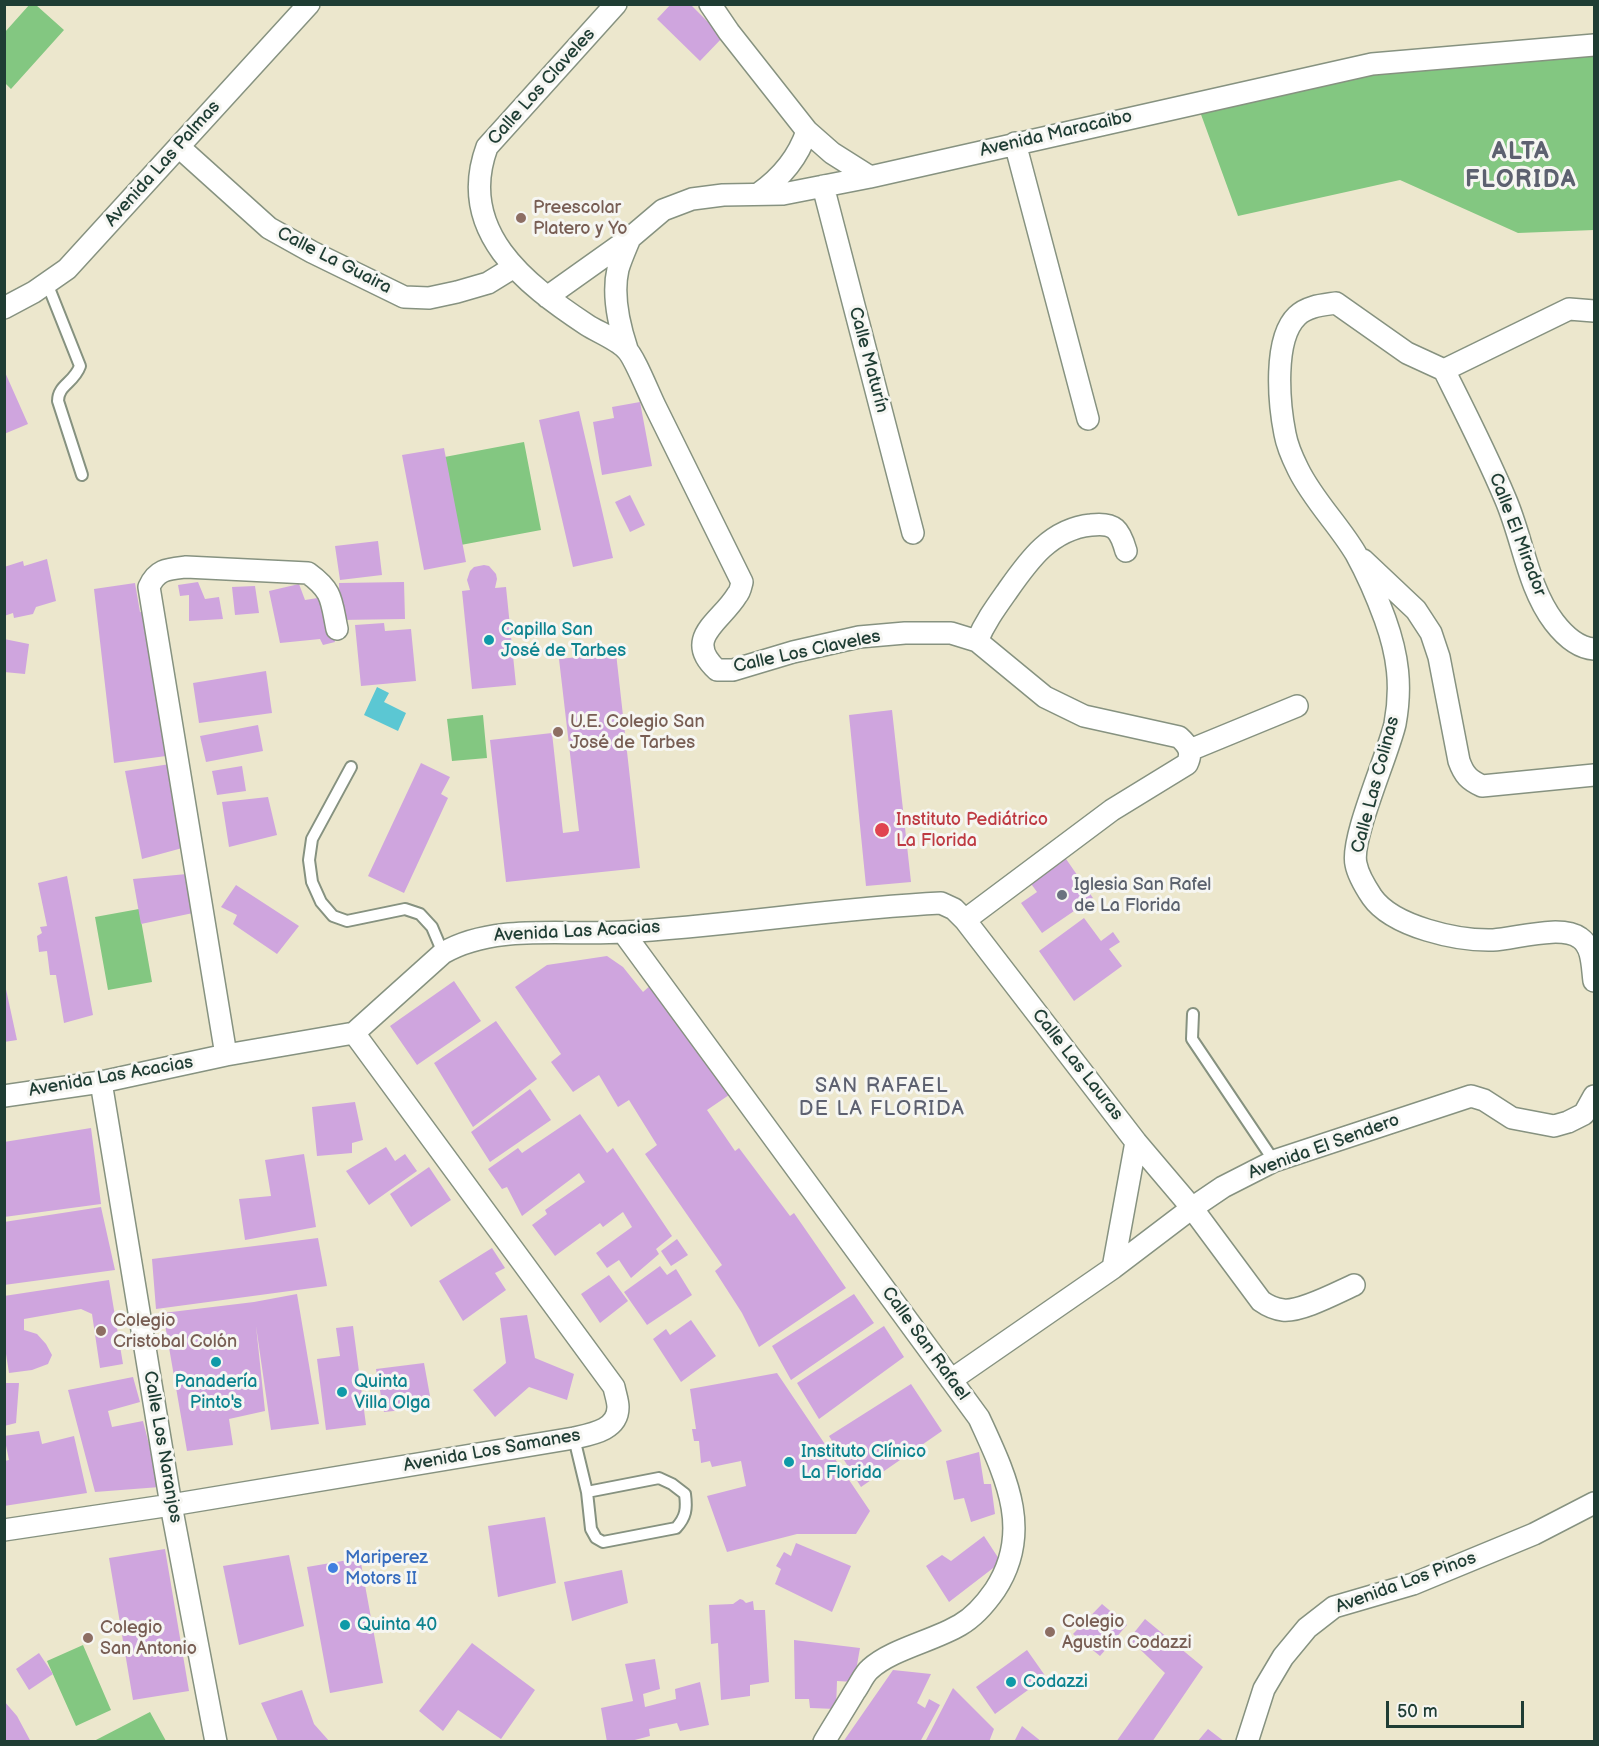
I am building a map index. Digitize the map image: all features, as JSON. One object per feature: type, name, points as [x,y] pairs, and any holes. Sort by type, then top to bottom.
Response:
[{"type":"street","name":"Avenida Las Palmas","points":[[4,308],[67,269],[309,4]]},
{"type":"street","name":"Calle Los Claveles","points":[[616,4],[486,147],[480,165],[478,187],[486,225],[503,256],[547,297],[627,349],[742,582],[738,595],[703,637],[703,650],[708,661],[717,670],[733,670],[793,652],[859,637],[905,633],[951,633],[977,641],[1045,697],[1084,716],[1179,737],[1190,750]]},
{"type":"street","points":[[710,4],[729,32],[807,131],[832,153],[870,177]]},
{"type":"street","name":"Avenida Maracaibo","points":[[547,297],[630,238],[663,210],[692,199],[723,195],[783,194],[870,177],[1372,64],[1594,45]]},
{"type":"street","points":[[758,194],[788,167],[802,146],[807,131]]},
{"type":"street","points":[[1015,143],[1088,419]]},
{"type":"street","name":"Calle La Guaira","points":[[179,147],[268,228],[404,297],[429,298],[457,292],[488,283],[514,267]]},
{"type":"street","name":"Calle Maturín","points":[[823,186],[914,533]]},
{"type":"street","points":[[627,349],[618,322],[617,282],[618,271],[630,238]]},
{"type":"street","name":"Calle Las Colinas","points":[[1444,370],[1407,353],[1336,303],[1316,305],[1297,315],[1286,333],[1281,360],[1285,435],[1298,470],[1317,501],[1356,554],[1384,617],[1398,660],[1399,693],[1394,726],[1358,838],[1355,862],[1373,899],[1406,923],[1437,933],[1468,938],[1493,940],[1567,932],[1581,938],[1590,951],[1594,981]]},
{"type":"street","points":[[1444,370],[1569,309],[1594,311]]},
{"type":"street","name":"Calle El Mirador","points":[[1444,370],[1505,498],[1520,538],[1533,584],[1553,621],[1569,639],[1588,649],[1594,649]]},
{"type":"street","points":[[977,641],[983,627],[1022,569],[1044,545],[1062,534],[1080,526],[1105,524],[1121,534],[1126,551]]},
{"type":"street","points":[[1356,554],[1416,610],[1431,633],[1439,657],[1459,761],[1463,773],[1470,781],[1482,786],[1594,775]]},
{"type":"street","points":[[226,1055],[149,587],[153,576],[167,569],[186,567],[308,573],[329,592],[337,629]]},
{"type":"street","points":[[965,920],[1112,810],[1187,764],[1190,750],[1297,706]]},
{"type":"street","name":"Avenida Las Acacias","points":[[4,1096],[101,1082],[226,1055],[354,1033],[444,953],[457,945],[494,935],[623,932],[941,903],[954,909],[965,920]]},
{"type":"street","name":"Calle Las Lauras","points":[[965,920],[1136,1142],[1192,1208],[1261,1301],[1271,1307],[1285,1310],[1302,1306],[1354,1286]]},
{"type":"street","name":"Calle San Rafael","points":[[623,932],[979,1418],[1003,1472],[1010,1497],[1013,1552],[1004,1576],[986,1603],[961,1624],[882,1659],[868,1670],[824,1742]]},
{"type":"street","name":"Avenida Los Samanes","points":[[4,1530],[171,1505],[574,1438],[600,1432],[613,1423],[618,1407],[614,1387],[354,1033]]},
{"type":"street","name":"Calle Los Naranjos","points":[[101,1082],[171,1505],[216,1742]]},
{"type":"street","name":"Avenida El Sendero","points":[[951,1380],[1113,1268],[1192,1208],[1223,1187],[1274,1161],[1471,1096],[1484,1100],[1512,1118],[1554,1126],[1584,1114],[1594,1096]]},
{"type":"street","points":[[1113,1268],[1136,1142]]},
{"type":"street","name":"Avenida Los Pinos","points":[[1247,1742],[1264,1689],[1283,1657],[1307,1628],[1334,1607],[1413,1584],[1534,1534],[1594,1503]]},
{"type":"lane","points":[[47,283],[80,366],[72,381],[58,394],[58,401],[82,475]]},
{"type":"lane","points":[[351,767],[312,839],[309,860],[312,882],[321,902],[333,916],[347,921],[405,909],[420,914],[432,927],[444,953]]},
{"type":"lane","points":[[1193,1014],[1191,1039],[1274,1161]]},
{"type":"lane","points":[[574,1438],[587,1492],[591,1529],[596,1538],[603,1542],[675,1528],[683,1520],[687,1508],[685,1494],[659,1478],[587,1492]]},
{"type":"green space","points":[[30,4],[36,5],[64,30],[11,89],[5,83],[5,32]]},
{"type":"green space","points":[[1594,54],[1594,230],[1518,233],[1400,180],[1238,216],[1199,109],[1376,71]]},
{"type":"green space","points":[[524,442],[541,530],[450,547],[434,459]]},
{"type":"green space","points":[[483,715],[487,758],[452,761],[447,719]]},
{"type":"green space","points":[[139,909],[152,982],[108,990],[95,917]]},
{"type":"green space","points":[[83,1645],[111,1710],[76,1726],[47,1661]]},
{"type":"green space","points":[[150,1712],[166,1741],[94,1741]]},
{"type":"water","points":[[377,687],[389,693],[384,702],[406,713],[398,731],[364,715]]},
{"type":"building","points":[[671,4],[690,4],[723,37],[700,61],[657,19]]},
{"type":"building","points":[[4,370],[28,424],[4,434]]},
{"type":"building","points":[[640,402],[652,466],[602,475],[593,422],[614,418],[612,407]]},
{"type":"building","points":[[579,411],[613,558],[573,567],[539,420]]},
{"type":"building","points":[[444,448],[466,562],[424,570],[402,455]]},
{"type":"building","points":[[630,495],[645,525],[630,532],[615,502]]},
{"type":"building","points":[[378,541],[382,575],[340,580],[335,546]]},
{"type":"building","points":[[47,559],[56,601],[36,607],[33,614],[14,618],[13,613],[4,616],[4,567],[23,561],[24,566]]},
{"type":"building","name":"Capilla San José de Tarbes","points":[[489,566],[496,574],[495,588],[506,587],[516,685],[472,689],[462,591],[470,590],[467,580],[470,571],[474,567]]},
{"type":"building","points":[[198,582],[205,599],[219,597],[223,619],[189,621],[189,595],[180,596],[178,585]]},
{"type":"building","points":[[404,582],[405,619],[340,620],[339,583]]},
{"type":"building","points":[[135,583],[140,612],[145,611],[166,756],[114,763],[94,589]]},
{"type":"building","points":[[299,584],[305,600],[324,597],[335,642],[323,645],[320,639],[280,643],[269,591]]},
{"type":"building","points":[[255,586],[259,613],[235,615],[232,587]]},
{"type":"building","points":[[384,623],[385,631],[411,629],[416,681],[361,686],[355,625]]},
{"type":"building","points":[[4,639],[29,644],[25,674],[4,672]]},
{"type":"building","points":[[616,653],[640,868],[506,882],[490,740],[552,733],[563,833],[579,831],[559,659]]},
{"type":"building","points":[[266,671],[272,713],[199,723],[193,683]]},
{"type":"building","name":"Instituto Pediátrico La Florida","points":[[892,710],[911,882],[866,886],[849,715]]},
{"type":"building","points":[[258,725],[263,751],[206,762],[200,736]]},
{"type":"building","points":[[421,763],[450,777],[441,794],[448,798],[404,893],[368,876]]},
{"type":"building","points":[[170,764],[186,847],[142,859],[125,771]]},
{"type":"building","points":[[242,766],[246,791],[217,795],[212,771]]},
{"type":"building","points":[[268,797],[277,835],[229,847],[222,802]]},
{"type":"building","name":"Iglesia San Rafel de La Florida","points":[[1064,856],[1093,898],[1042,933],[1021,903],[1037,892],[1029,881]]},
{"type":"building","points":[[187,874],[193,913],[141,924],[133,879]]},
{"type":"building","points":[[67,876],[93,1015],[64,1023],[56,975],[50,975],[47,951],[39,952],[37,936],[42,933],[40,927],[47,926],[38,883]]},
{"type":"building","points":[[236,885],[299,926],[277,954],[233,924],[237,915],[221,907]]},
{"type":"building","points":[[1084,918],[1101,941],[1113,932],[1120,942],[1109,949],[1122,966],[1074,1001],[1039,951]]},
{"type":"building","points":[[607,956],[623,967],[643,992],[652,984],[729,1095],[707,1110],[735,1151],[739,1148],[790,1216],[794,1213],[846,1288],[759,1347],[742,1313],[715,1271],[722,1265],[645,1154],[657,1145],[629,1100],[618,1107],[599,1075],[573,1092],[551,1062],[561,1054],[515,987],[547,965]]},
{"type":"building","points":[[4,980],[17,1040],[4,1042]]},
{"type":"building","points":[[454,981],[481,1021],[417,1065],[390,1026]]},
{"type":"building","points":[[496,1021],[537,1079],[473,1127],[434,1063]]},
{"type":"building","points":[[530,1089],[551,1120],[490,1162],[471,1132]]},
{"type":"building","points":[[355,1102],[363,1140],[352,1143],[352,1153],[317,1156],[312,1107]]},
{"type":"building","points":[[580,1114],[607,1153],[613,1148],[672,1236],[656,1249],[659,1254],[631,1278],[619,1260],[607,1268],[596,1253],[632,1227],[623,1212],[603,1227],[600,1223],[555,1256],[532,1225],[547,1214],[545,1210],[585,1182],[579,1173],[522,1216],[507,1187],[502,1189],[488,1169],[518,1148],[522,1153]]},
{"type":"building","points":[[91,1128],[101,1204],[4,1217],[4,1142]]},
{"type":"building","points":[[386,1147],[395,1161],[405,1154],[417,1171],[369,1205],[346,1171]]},
{"type":"building","points":[[304,1154],[316,1227],[245,1240],[239,1199],[271,1196],[265,1160]]},
{"type":"building","points":[[429,1167],[451,1200],[411,1227],[390,1194]]},
{"type":"building","points":[[101,1207],[115,1270],[4,1285],[4,1222]]},
{"type":"building","points":[[318,1238],[327,1286],[156,1309],[152,1259]]},
{"type":"building","points":[[677,1239],[688,1255],[671,1266],[661,1251]]},
{"type":"building","points":[[492,1248],[505,1268],[495,1273],[506,1290],[463,1321],[439,1281]]},
{"type":"building","points":[[660,1266],[667,1275],[676,1269],[692,1295],[647,1325],[624,1292]]},
{"type":"building","points":[[609,1275],[628,1301],[600,1323],[581,1294]]},
{"type":"building","points":[[109,1280],[123,1364],[100,1368],[92,1314],[81,1309],[24,1319],[24,1330],[37,1334],[52,1355],[48,1364],[32,1370],[9,1373],[4,1341],[4,1296]]},
{"type":"building","name":"Panadería Pinto's","points":[[297,1294],[319,1424],[271,1430],[256,1326],[265,1411],[229,1419],[233,1445],[187,1451],[163,1313],[254,1302]]},
{"type":"building","points":[[854,1294],[874,1323],[791,1380],[772,1346]]},
{"type":"building","points":[[527,1315],[535,1358],[574,1374],[567,1400],[529,1387],[495,1417],[473,1390],[506,1363],[500,1318]]},
{"type":"building","points":[[691,1320],[716,1356],[681,1382],[653,1339],[666,1329],[670,1335]]},
{"type":"building","name":"Quinta Villa Olga","points":[[353,1326],[366,1425],[326,1430],[317,1359],[340,1356],[336,1328]]},
{"type":"building","points":[[884,1326],[904,1357],[819,1419],[797,1383]]},
{"type":"building","points":[[424,1363],[432,1407],[384,1412],[376,1369]]},
{"type":"building","name":"Instituto Clínico La Florida","points":[[777,1373],[870,1511],[856,1534],[797,1534],[727,1552],[707,1496],[746,1486],[741,1461],[712,1467],[710,1461],[701,1463],[699,1441],[694,1441],[692,1429],[696,1429],[690,1389]]},
{"type":"building","points":[[133,1377],[140,1402],[108,1411],[112,1427],[143,1421],[160,1487],[95,1492],[68,1390]]},
{"type":"building","points":[[4,1383],[19,1383],[16,1423],[4,1426]]},
{"type":"building","points":[[911,1384],[942,1431],[861,1487],[829,1436]]},
{"type":"building","points":[[39,1431],[42,1444],[74,1436],[87,1493],[4,1506],[4,1461],[9,1460],[4,1436]]},
{"type":"building","points":[[979,1452],[984,1484],[991,1484],[995,1514],[971,1522],[964,1498],[954,1500],[946,1461]]},
{"type":"building","points":[[545,1517],[556,1583],[498,1597],[488,1526]]},
{"type":"building","points":[[984,1536],[1001,1562],[949,1602],[926,1566],[942,1555],[951,1561]]},
{"type":"building","points":[[796,1543],[851,1566],[832,1612],[775,1584],[781,1569],[776,1566],[784,1552],[791,1556]]},
{"type":"building","points":[[165,1549],[189,1691],[133,1700],[109,1558]]},
{"type":"building","points":[[289,1555],[304,1626],[239,1645],[223,1566]]},
{"type":"building","name":"Quinta 40","points":[[360,1558],[383,1683],[330,1693],[307,1567]]},
{"type":"building","points":[[622,1570],[628,1603],[572,1621],[564,1582]]},
{"type":"building","points":[[740,1599],[746,1603],[753,1601],[754,1610],[765,1610],[769,1682],[750,1685],[750,1696],[721,1700],[718,1643],[711,1644],[709,1605],[733,1604]]},
{"type":"building","points":[[1102,1604],[1127,1625],[1100,1656],[1073,1634]]},
{"type":"building","points":[[1145,1619],[1203,1667],[1152,1742],[1116,1742],[1165,1673],[1129,1639]]},
{"type":"building","points":[[794,1640],[860,1648],[854,1682],[837,1681],[836,1709],[810,1708],[809,1699],[795,1699]]},
{"type":"building","points":[[472,1643],[535,1690],[501,1739],[458,1710],[443,1731],[419,1711]]},
{"type":"building","name":"Codazzi","points":[[1027,1650],[1046,1677],[995,1714],[976,1687]]},
{"type":"building","points":[[39,1653],[53,1674],[29,1690],[16,1669]]},
{"type":"building","points":[[655,1659],[660,1689],[643,1694],[645,1707],[676,1699],[675,1689],[700,1682],[709,1725],[680,1731],[677,1723],[649,1729],[650,1736],[627,1742],[607,1742],[601,1708],[633,1701],[625,1664]]},
{"type":"building","points":[[893,1670],[931,1674],[917,1703],[925,1708],[929,1699],[940,1705],[920,1742],[843,1742]]},
{"type":"building","points":[[953,1688],[994,1729],[989,1742],[925,1742]]},
{"type":"building","points":[[302,1690],[314,1724],[330,1742],[278,1742],[261,1703]]},
{"type":"building","points":[[4,1701],[17,1716],[31,1742],[4,1742]]},
{"type":"building","points":[[1022,1726],[1042,1742],[1014,1742]]},
{"type":"building","points":[[1208,1729],[1225,1742],[1197,1742]]},
{"type":"place","name":"Preescolar Platero y Yo","points":[[521,218]]},
{"type":"place","name":"Capilla San José de Tarbes","points":[[489,640]]},
{"type":"place","name":"U.E. Colegio San José de Tarbes","points":[[558,732]]},
{"type":"place","name":"Instituto Pediátrico La Florida","points":[[882,830]]},
{"type":"place","name":"Iglesia San Rafel de La Florida","points":[[1062,895]]},
{"type":"place","name":"Colegio Cristobal Colón","points":[[101,1331]]},
{"type":"place","name":"Panadería Pinto's","points":[[216,1362]]},
{"type":"place","name":"Quinta Villa Olga","points":[[342,1392]]},
{"type":"place","name":"Instituto Clínico La Florida","points":[[789,1462]]},
{"type":"place","name":"Mariperez Motors II","points":[[333,1568]]},
{"type":"place","name":"Quinta 40","points":[[345,1625]]},
{"type":"place","name":"Colegio Agustín Codazzi","points":[[1050,1632]]},
{"type":"place","name":"Colegio San Antonio","points":[[88,1638]]},
{"type":"place","name":"Codazzi","points":[[1011,1682]]},
{"type":"district","name":"ALTA FLORIDA","points":[[1521,167]]},
{"type":"district","name":"SAN RAFAEL DE LA FLORIDA","points":[[882,1098]]}]
